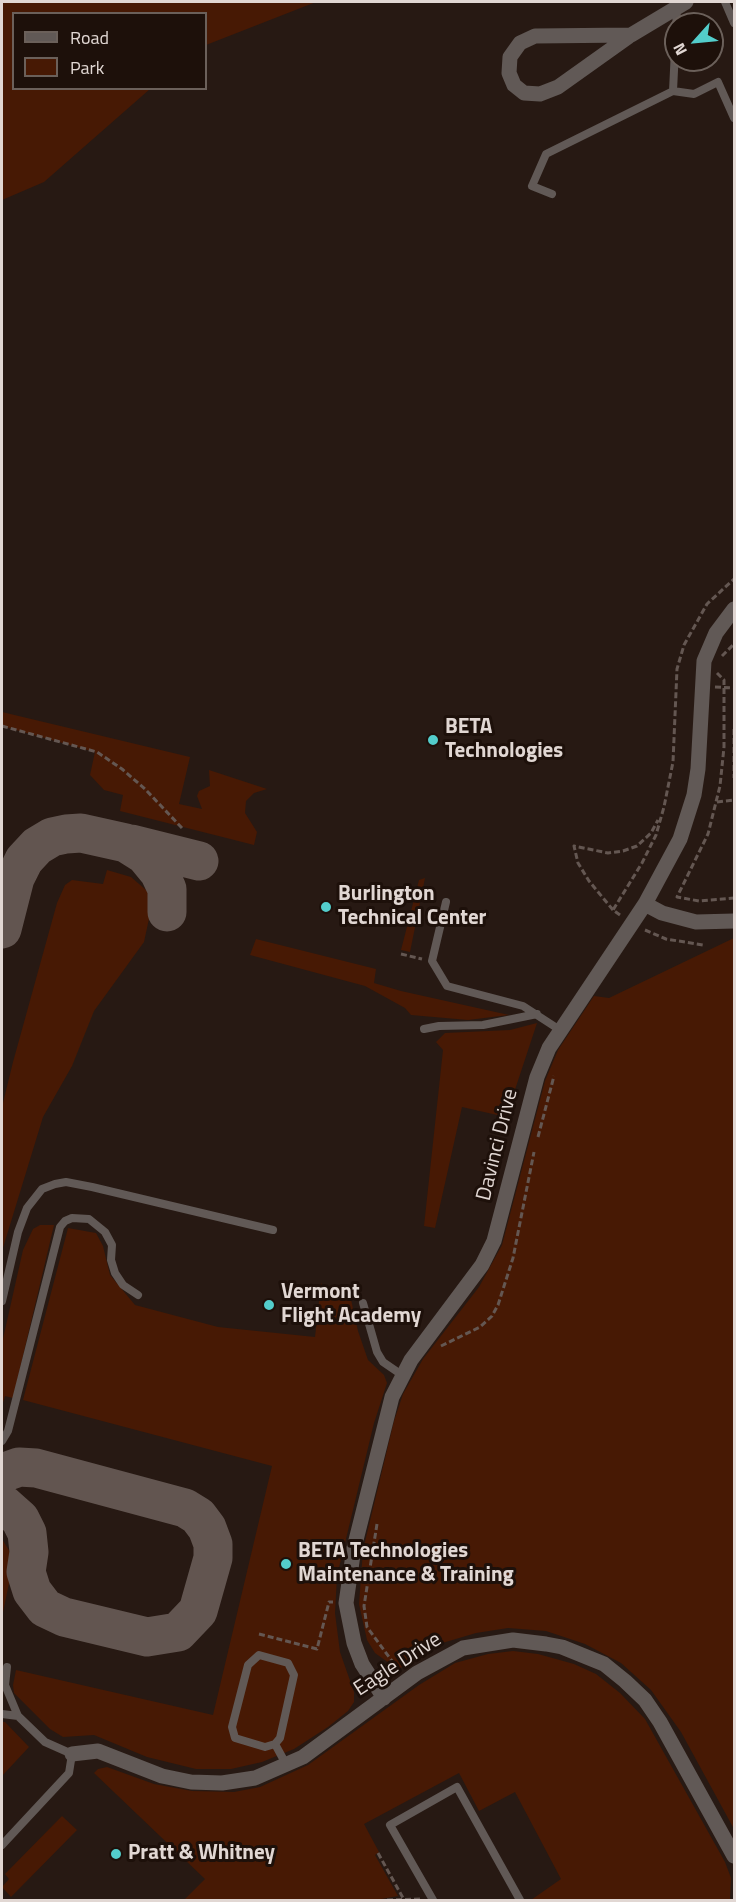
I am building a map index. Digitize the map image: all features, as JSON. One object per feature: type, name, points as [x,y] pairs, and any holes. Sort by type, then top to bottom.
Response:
[{"type":"street","points":[[631,35],[535,36],[520,43],[510,57],[509,73],[514,85],[525,93],[540,94],[558,87],[631,35],[681,5]]},
{"type":"street","name":"Davinci Drive","points":[[384,1698],[362,1664],[354,1643],[346,1604],[348,1578],[356,1537],[384,1425],[402,1376],[482,1265],[494,1241],[537,1077],[560,1030],[645,904],[671,859],[688,819],[698,769],[704,661],[716,633],[735,609]]},
{"type":"street","points":[[645,904],[662,913],[696,922],[735,921]]},
{"type":"street","name":"Eagle Drive","points":[[72,1754],[98,1751],[162,1776],[206,1783],[255,1778],[287,1766],[318,1747],[432,1664],[464,1648],[513,1640],[530,1641],[562,1647],[590,1658],[626,1680],[650,1707],[735,1856]]},
{"type":"lane","points":[[724,2],[735,23]]},
{"type":"lane","points":[[673,91],[681,5]]},
{"type":"lane","points":[[552,194],[532,186],[546,154],[673,91],[694,94],[718,82],[735,118]]},
{"type":"lane","points":[[446,902],[432,961],[447,986],[523,1006],[560,1030]]},
{"type":"lane","points":[[424,1029],[439,1026],[483,1025],[537,1014]]},
{"type":"lane","points":[[2,1301],[18,1232],[27,1208],[42,1189],[55,1184],[66,1182],[92,1187],[273,1230]]},
{"type":"lane","points":[[2,1442],[8,1431],[60,1227],[65,1221],[72,1218],[89,1219],[105,1232],[112,1245],[111,1260],[115,1273],[123,1285],[138,1295]]},
{"type":"lane","points":[[363,1303],[376,1352],[383,1362],[402,1376]]},
{"type":"lane","points":[[259,1656],[288,1663],[294,1676],[280,1738],[275,1744],[265,1747],[235,1738],[232,1727],[248,1665],[259,1656]]},
{"type":"lane","points":[[2,1845],[69,1773],[72,1754],[45,1742],[18,1716],[9,1700],[5,1685],[6,1666]]},
{"type":"lane","points":[[2,1714],[18,1716]]},
{"type":"lane","points":[[275,1744],[287,1766]]},
{"type":"lane","points":[[433,1900],[390,1825],[458,1787],[520,1900]]},
{"type":"path","points":[[719,660],[735,644]]},
{"type":"path","points":[[713,670],[724,680],[724,747],[717,802],[700,853],[676,897],[699,901],[735,898]]},
{"type":"path","points":[[2,726],[97,752],[145,789],[182,828]]},
{"type":"path","points":[[735,729],[733,747],[735,778]]},
{"type":"path","points":[[724,747],[733,747]]},
{"type":"path","points":[[717,802],[735,800]]},
{"type":"path","points":[[613,910],[589,881],[578,863],[574,846],[608,853],[623,852],[637,846],[651,833],[662,815]]},
{"type":"path","points":[[645,930],[666,939],[703,945]]},
{"type":"path","points":[[401,954],[432,961]]},
{"type":"path","points":[[259,1634],[317,1649],[328,1602],[346,1604],[364,1601]]},
{"type":"path","points":[[378,1853],[401,1899]]},
{"type":"path","points":[[387,1900],[433,1900]]},
{"type":"green space","points":[[2,2],[316,2],[207,45],[207,12],[12,12],[12,90],[149,90],[44,182],[2,200]]},
{"type":"green space","points":[[2,712],[190,757],[179,804],[202,809],[197,796],[199,791],[210,786],[209,770],[267,789],[254,793],[246,801],[245,813],[257,832],[254,845],[120,811],[123,795],[104,790],[90,775],[95,752],[2,726]]},
{"type":"green space","points":[[107,870],[131,877],[146,890],[153,900],[144,942],[94,1011],[72,1066],[43,1117],[2,1251],[2,1107],[13,1062],[57,903],[65,885],[72,880],[103,884]]},
{"type":"green space","points":[[425,878],[410,952],[401,950],[419,880]]},
{"type":"green space","points":[[734,938],[734,1829],[681,1732],[651,1690],[621,1663],[585,1644],[546,1631],[508,1628],[476,1633],[439,1644],[406,1667],[396,1668],[375,1653],[367,1640],[359,1604],[363,1550],[394,1421],[403,1394],[423,1359],[479,1287],[502,1245],[545,1081],[558,1050],[594,996],[609,998]]},
{"type":"green space","points":[[256,939],[376,969],[374,983],[509,1015],[468,1020],[411,1015],[405,1008],[365,986],[250,955]]},
{"type":"green space","points":[[537,1023],[506,1117],[462,1107],[435,1228],[424,1226],[443,1050],[436,1042],[445,1033],[510,1030]]},
{"type":"green space","points":[[40,1225],[54,1225],[13,1398],[5,1396],[2,1406],[2,1343],[23,1250],[33,1229]]},
{"type":"green space","points":[[68,1228],[96,1233],[103,1246],[110,1275],[135,1305],[218,1327],[315,1337],[321,1283],[333,1298],[350,1295],[358,1331],[368,1360],[384,1375],[387,1383],[374,1423],[337,1576],[335,1613],[340,1652],[354,1692],[354,1702],[348,1711],[328,1727],[294,1749],[262,1762],[231,1769],[196,1769],[147,1757],[94,1735],[63,1737],[50,1729],[14,1693],[16,1670],[213,1715],[272,1466],[23,1400]]},
{"type":"green space","points":[[2,1539],[10,1552],[13,1564],[2,1617]]},
{"type":"green space","points":[[513,1651],[538,1654],[574,1664],[596,1674],[620,1693],[645,1719],[725,1862],[731,1878],[730,1900],[531,1900],[561,1879],[515,1792],[479,1811],[459,1773],[364,1824],[379,1852],[375,1855],[398,1896],[376,1900],[184,1900],[205,1879],[94,1773],[98,1769],[107,1767],[154,1784],[192,1791],[234,1792],[260,1787],[308,1765],[419,1685],[455,1663],[488,1654]]},
{"type":"green space","points":[[2,1722],[5,1722],[29,1747],[2,1776]]},
{"type":"green space","points":[[62,1816],[77,1830],[11,1897],[2,1887],[9,1879],[5,1874]]},
{"type":"taxiway","points":[[2,929],[15,878],[24,860],[37,846],[52,837],[66,834],[81,833],[126,843],[145,855],[159,872],[167,889],[167,912]]},
{"type":"taxiway","points":[[131,844],[199,861]]},
{"type":"taxiway","points":[[2,1473],[19,1467],[36,1468],[185,1508],[198,1516],[207,1528],[213,1544],[213,1558],[198,1611],[178,1632],[147,1637],[64,1617],[45,1608],[32,1591],[26,1572],[29,1552],[27,1533],[20,1519],[2,1503]]},
{"type":"place","name":"BETA Technologies","points":[[433,740]]},
{"type":"place","name":"Burlington Technical Center","points":[[326,907]]},
{"type":"place","name":"Vermont Flight Academy","points":[[269,1305]]},
{"type":"place","name":"BETA Technologies Maintenance & Training","points":[[286,1564]]},
{"type":"place","name":"Pratt & Whitney","points":[[116,1854]]}]
